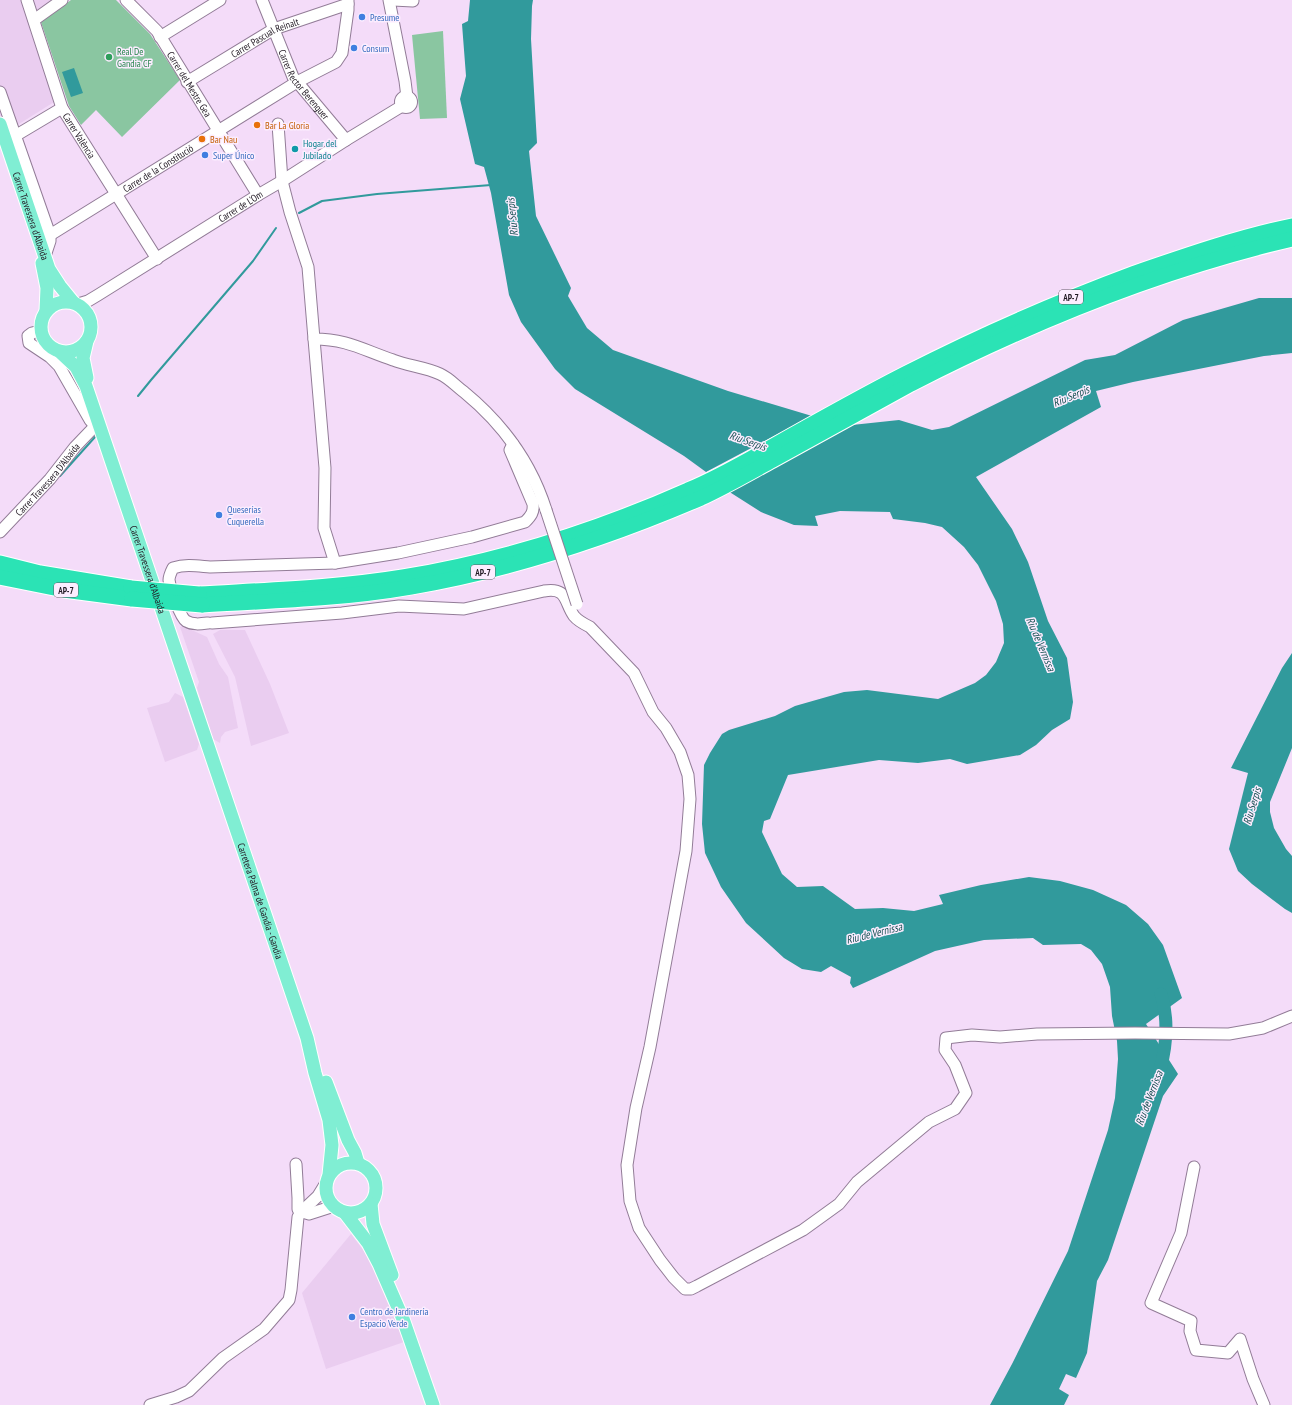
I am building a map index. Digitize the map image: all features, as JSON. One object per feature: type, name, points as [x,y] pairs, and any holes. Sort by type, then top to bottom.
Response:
[{"type":"highway","name":"AP-7","points":[[0,577],[64,590],[200,600],[328,597],[411,587],[466,576],[522,562],[613,532],[703,497],[745,468],[866,402],[969,342],[1072,296],[1226,242],[1292,226]]},
{"type":"highway","name":"AP-7","points":[[866,402],[912,384],[975,353],[1077,308],[1187,267],[1292,238]]},
{"type":"highway","name":"AP-7","points":[[0,563],[132,594]]},
{"type":"main road","name":"Carrer Travessera d'Albaida","points":[[0,124],[49,269],[75,303]]},
{"type":"main road","name":"Carrer Travessera d'Albaida","points":[[0,140],[44,269],[46,311]]},
{"type":"main road","points":[[65,301],[75,303],[88,314],[91,321],[90,335],[82,347],[68,352],[60,352],[47,344],[40,331],[40,324],[46,311],[51,306],[58,302],[65,301]]},
{"type":"main road","name":"Carrer Travessera d'Albaida","points":[[86,386],[87,379],[83,358],[87,341]]},
{"type":"main road","name":"Carrer Travessera d'Albaida","points":[[60,352],[76,367],[86,386],[96,424],[210,753]]},
{"type":"main road","name":"Carretera Palma de Gandia - Gandia","points":[[210,753],[310,1048],[315,1073],[329,1120],[332,1145],[328,1179]]},
{"type":"main road","name":"Carretera Palma de Gandia - Gandia","points":[[310,1048],[321,1069],[358,1163]]},
{"type":"main road","points":[[339,1210],[352,1214],[359,1212],[366,1209],[376,1196],[376,1180],[369,1170],[358,1163],[350,1162],[342,1164],[334,1169],[328,1179],[327,1196],[339,1210],[368,1243],[379,1264],[403,1319],[433,1405]]},
{"type":"main road","points":[[371,1204],[373,1224],[395,1284],[403,1319]]},
{"type":"street","name":"Carrer València","points":[[27,0],[62,108],[157,259]]},
{"type":"street","points":[[34,20],[62,0]]},
{"type":"street","name":"Carrer del Mestre Gea","points":[[126,0],[154,28],[258,195]]},
{"type":"street","points":[[160,37],[220,0]]},
{"type":"street","name":"Carrer Rector Berenguer","points":[[262,0],[293,77],[346,140]]},
{"type":"street","name":"Carrer de L'Om","points":[[75,303],[88,301],[98,296],[282,181],[404,101],[405,81],[389,0]]},
{"type":"street","points":[[393,0],[413,1]]},
{"type":"street","name":"Carrer Pascual Reinalt","points":[[187,82],[274,29],[348,2]]},
{"type":"street","name":"Carrer de la Constitució","points":[[50,235],[297,82],[336,62],[342,53],[348,2]]},
{"type":"street","points":[[0,92],[50,235],[50,241],[45,256]]},
{"type":"street","points":[[15,136],[62,108]]},
{"type":"street","points":[[278,124],[282,181],[290,212],[308,266],[325,468],[324,528],[335,563]]},
{"type":"street","points":[[40,331],[32,333],[28,336],[29,343],[50,357],[59,366],[90,420],[96,424]]},
{"type":"street","points":[[314,339],[346,342],[393,360],[441,374],[483,407],[502,427],[536,482],[581,613],[590,627],[634,672],[653,712],[666,728],[680,752],[688,775],[690,799],[686,851],[650,1047],[636,1108],[627,1165],[630,1201],[639,1228],[660,1260],[685,1289],[691,1289],[803,1230],[839,1204],[857,1182],[929,1122],[955,1109],[966,1094],[955,1065],[945,1050],[946,1038],[972,1035],[1000,1037],[1037,1034],[1229,1034],[1263,1028],[1292,1016]]},
{"type":"street","name":"Carrer Travessera D'Albaida","points":[[0,532],[50,480],[75,447],[96,424]]},
{"type":"street","points":[[513,443],[510,450],[533,504],[534,510],[531,517],[525,522],[472,537],[398,553],[335,563],[210,567],[181,565],[173,568],[169,581],[180,614],[184,620],[192,624],[399,606],[464,609],[555,590],[562,593],[565,597],[574,616],[590,627]]},
{"type":"street","points":[[296,1164],[298,1198],[307,1210]]},
{"type":"street","points":[[1194,1167],[1181,1233],[1151,1303],[1191,1321],[1190,1331],[1196,1350],[1228,1353],[1240,1339],[1253,1379],[1264,1405]]},
{"type":"street","points":[[150,1405],[188,1391],[223,1358],[255,1336],[273,1320],[289,1300],[291,1295],[297,1229],[307,1210],[318,1196],[328,1179]]},
{"type":"street","points":[[307,1210],[339,1210]]},
{"type":"shaded area","points":[[0,0],[54,0],[27,20],[54,102],[0,136]]},
{"type":"shaded area","name":"Real De Gandia CF","points":[[71,0],[116,0],[150,34],[180,80],[122,137],[96,110],[81,125],[69,106],[41,22]]},
{"type":"shaded area","points":[[443,31],[447,118],[420,119],[412,35]]},
{"type":"shaded area","points":[[183,626],[207,637],[219,664],[228,677],[238,728],[225,732],[221,737],[220,743],[213,739],[197,688],[199,682],[180,627]]},
{"type":"shaded area","points":[[220,630],[245,630],[270,684],[289,733],[251,746],[235,677],[213,634]]},
{"type":"shaded area","points":[[175,693],[183,697],[199,744],[197,750],[165,762],[147,708],[169,702]]},
{"type":"shaded area","name":"Centro de Jardinería Espacio Verde","points":[[351,1234],[364,1251],[375,1271],[404,1342],[326,1369],[302,1293]]},
{"type":"water","name":"Riu Serpis","points":[[470,0],[533,0],[531,39],[537,143],[529,151],[536,216],[571,288],[568,296],[587,328],[613,350],[728,391],[812,416],[706,472],[684,456],[575,389],[555,369],[521,322],[509,295],[491,193],[484,167],[475,164],[460,99],[466,76],[462,24],[468,21]]},
{"type":"water","points":[[74,68],[83,93],[71,97],[62,72]]},
{"type":"water","name":"Riu Serpis","points":[[1259,298],[1292,298],[1292,353],[1264,356],[1133,382],[1096,391],[1101,407],[976,477],[1012,529],[1028,562],[1048,621],[1067,658],[1073,702],[1070,719],[1052,730],[1036,745],[1020,755],[967,764],[950,759],[918,763],[879,760],[788,775],[770,819],[764,821],[762,832],[782,874],[797,887],[823,886],[855,909],[883,908],[914,911],[943,904],[939,895],[981,885],[1029,877],[1060,881],[1093,890],[1126,905],[1148,924],[1163,945],[1182,998],[1146,1024],[1178,1074],[1163,1096],[1108,1260],[1097,1281],[1087,1353],[1076,1378],[1066,1374],[1059,1389],[1069,1395],[1064,1405],[990,1405],[1068,1251],[1108,1130],[1115,1098],[1118,1059],[1117,1041],[1112,1016],[1110,987],[1102,964],[1091,950],[1081,944],[1043,945],[1033,938],[984,940],[935,951],[853,988],[850,983],[851,977],[831,966],[821,972],[802,969],[784,958],[746,923],[721,887],[705,853],[702,824],[704,765],[722,734],[729,730],[775,716],[795,706],[844,692],[867,690],[938,699],[975,683],[986,675],[996,662],[1004,643],[1003,624],[996,601],[978,565],[964,547],[942,527],[925,523],[893,519],[890,512],[840,511],[815,516],[818,526],[794,525],[761,512],[728,491],[852,425],[899,420],[932,430],[949,427],[1085,360],[1115,355],[1183,320]]},
{"type":"water","name":"Riu Serpis","points":[[1292,653],[1292,748],[1270,802],[1270,812],[1274,828],[1286,849],[1292,856],[1292,913],[1252,884],[1238,871],[1229,849],[1248,773],[1231,768],[1282,668]]},
{"type":"waterway","points":[[299,213],[322,201],[377,194],[491,185]]},
{"type":"waterway","points":[[138,396],[253,261],[276,228]]},
{"type":"waterway","points":[[60,476],[95,437]]},
{"type":"waterway","name":"Riu de Vernissa","points":[[1160,1070],[1166,1041],[1165,1013],[1161,994]]},
{"type":"place","name":"Presume","points":[[362,17]]},
{"type":"place","name":"Consum","points":[[354,48]]},
{"type":"place","name":"Real De Gandia CF","points":[[109,57]]},
{"type":"place","name":"Bar La Gloria","points":[[257,125]]},
{"type":"place","name":"Bar Nau","points":[[202,139]]},
{"type":"place","name":"Hogar del Jubilado","points":[[295,149]]},
{"type":"place","name":"Super Único","points":[[205,155]]},
{"type":"place","name":"Queserías Cuquerella","points":[[219,515]]},
{"type":"place","name":"Centro de Jardinería Espacio Verde","points":[[352,1317]]}]
